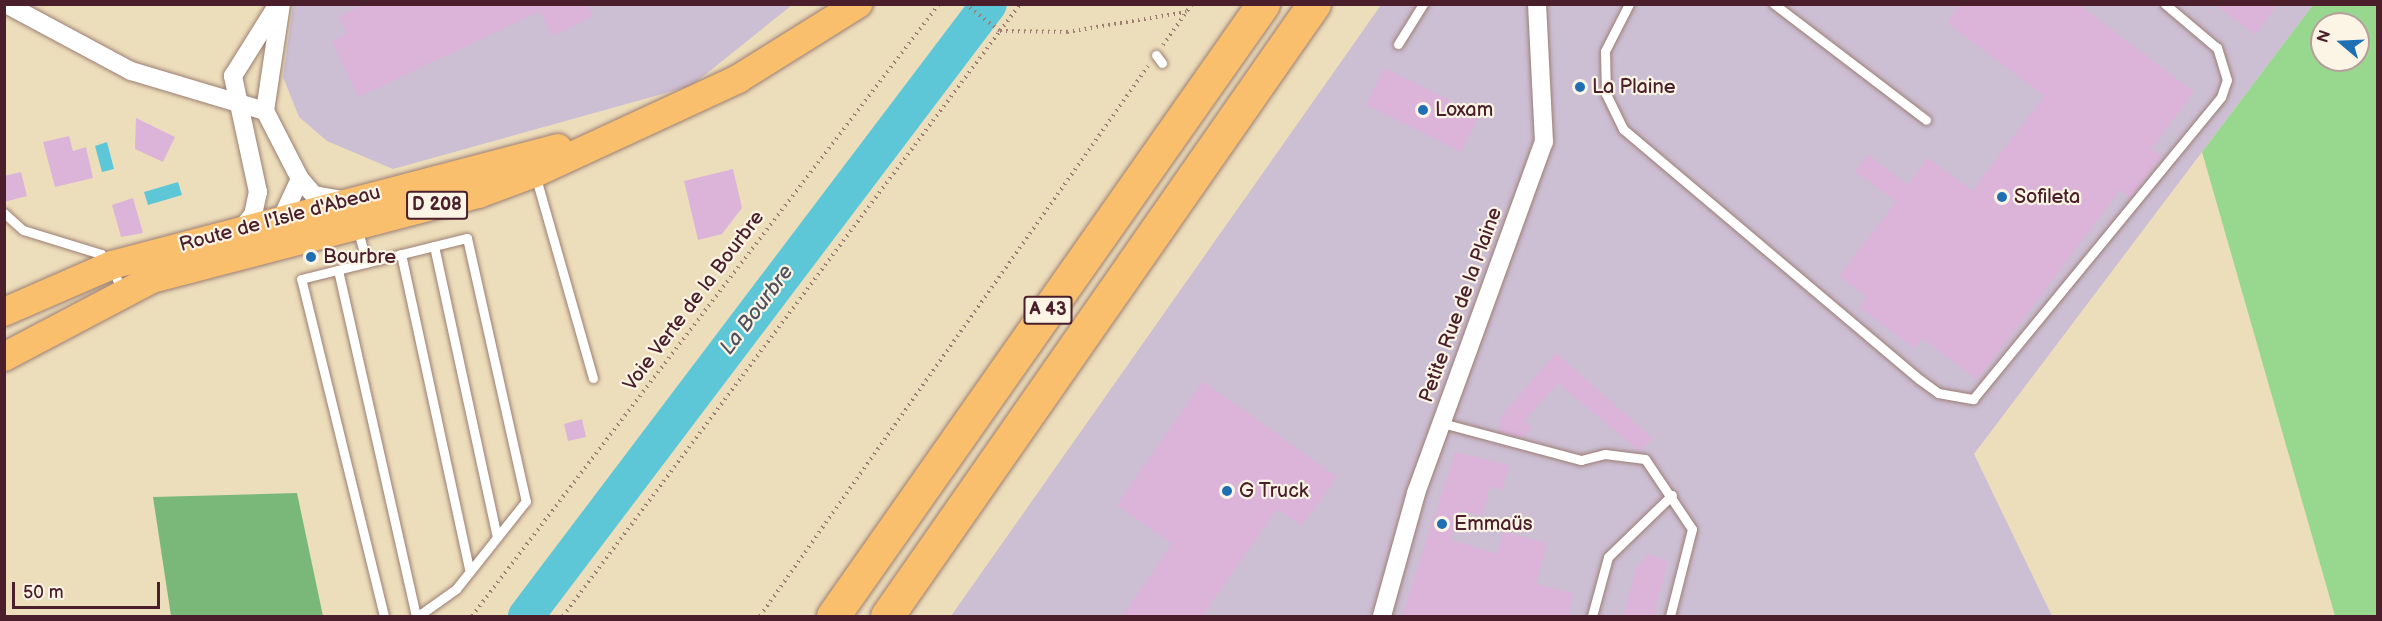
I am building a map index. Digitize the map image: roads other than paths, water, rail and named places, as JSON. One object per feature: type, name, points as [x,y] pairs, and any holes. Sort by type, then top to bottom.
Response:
[{"type":"highway","name":"A 43","points":[[833,616],[1263,4]]},
{"type":"highway","name":"A 43","points":[[887,616],[1314,4]]},
{"type":"main road","name":"Route de l'Isle d'Abeau","points":[[4,357],[40,342],[121,291],[531,165],[633,130],[738,79],[858,4]]},
{"type":"main road","name":"Route de l'Isle d'Abeau","points":[[4,312],[112,265],[240,230],[283,219],[346,220]]},
{"type":"street","points":[[6,4],[131,71],[265,111]]},
{"type":"street","points":[[280,4],[242,55],[233,76],[235,103],[258,192],[267,209],[283,219],[346,220]]},
{"type":"street","points":[[280,4],[265,111],[300,179],[314,195],[346,220]]},
{"type":"street","name":"Petite Rue de la Plaine","points":[[1382,616],[1442,423],[1544,142],[1537,4]]},
{"type":"street","points":[[233,258],[283,219],[300,179]]},
{"type":"street","points":[[240,230],[253,215],[258,192]]},
{"type":"lane","points":[[1398,44],[1423,4]]},
{"type":"lane","points":[[1629,4],[1615,24],[1604,63],[1606,94],[1623,129],[1919,379],[1938,393],[1973,399],[2221,97],[2226,80],[2217,48],[2165,4]]},
{"type":"lane","points":[[1774,4],[1926,120]]},
{"type":"lane","points":[[1156,55],[1162,63]]},
{"type":"lane","points":[[531,165],[593,378]]},
{"type":"lane","points":[[4,213],[23,230],[85,246],[112,265],[121,291]]},
{"type":"lane","points":[[346,220],[367,263]]},
{"type":"lane","points":[[338,270],[417,616],[470,572],[526,501],[467,238],[301,279],[384,616]]},
{"type":"lane","points":[[434,246],[497,537]]},
{"type":"lane","points":[[401,255],[470,572]]},
{"type":"lane","points":[[1442,423],[1581,460],[1605,454],[1645,459],[1672,495],[1692,529],[1670,616]]},
{"type":"lane","points":[[1592,616],[1608,557],[1672,495]]},
{"type":"water","points":[[107,142],[114,169],[102,172],[95,146]]},
{"type":"water","points":[[178,182],[182,195],[148,205],[144,192]]},
{"type":"waterway","name":"La Bourbre","points":[[526,616],[989,4]]},
{"type":"place","name":"La Plaine","points":[[1580,87]]},
{"type":"place","name":"Loxam","points":[[1423,110]]},
{"type":"place","name":"Sofileta","points":[[2002,197]]},
{"type":"place","name":"Bourbre","points":[[311,257]]},
{"type":"place","name":"G Truck","points":[[1227,491]]},
{"type":"place","name":"Emmaüs","points":[[1442,524]]}]
